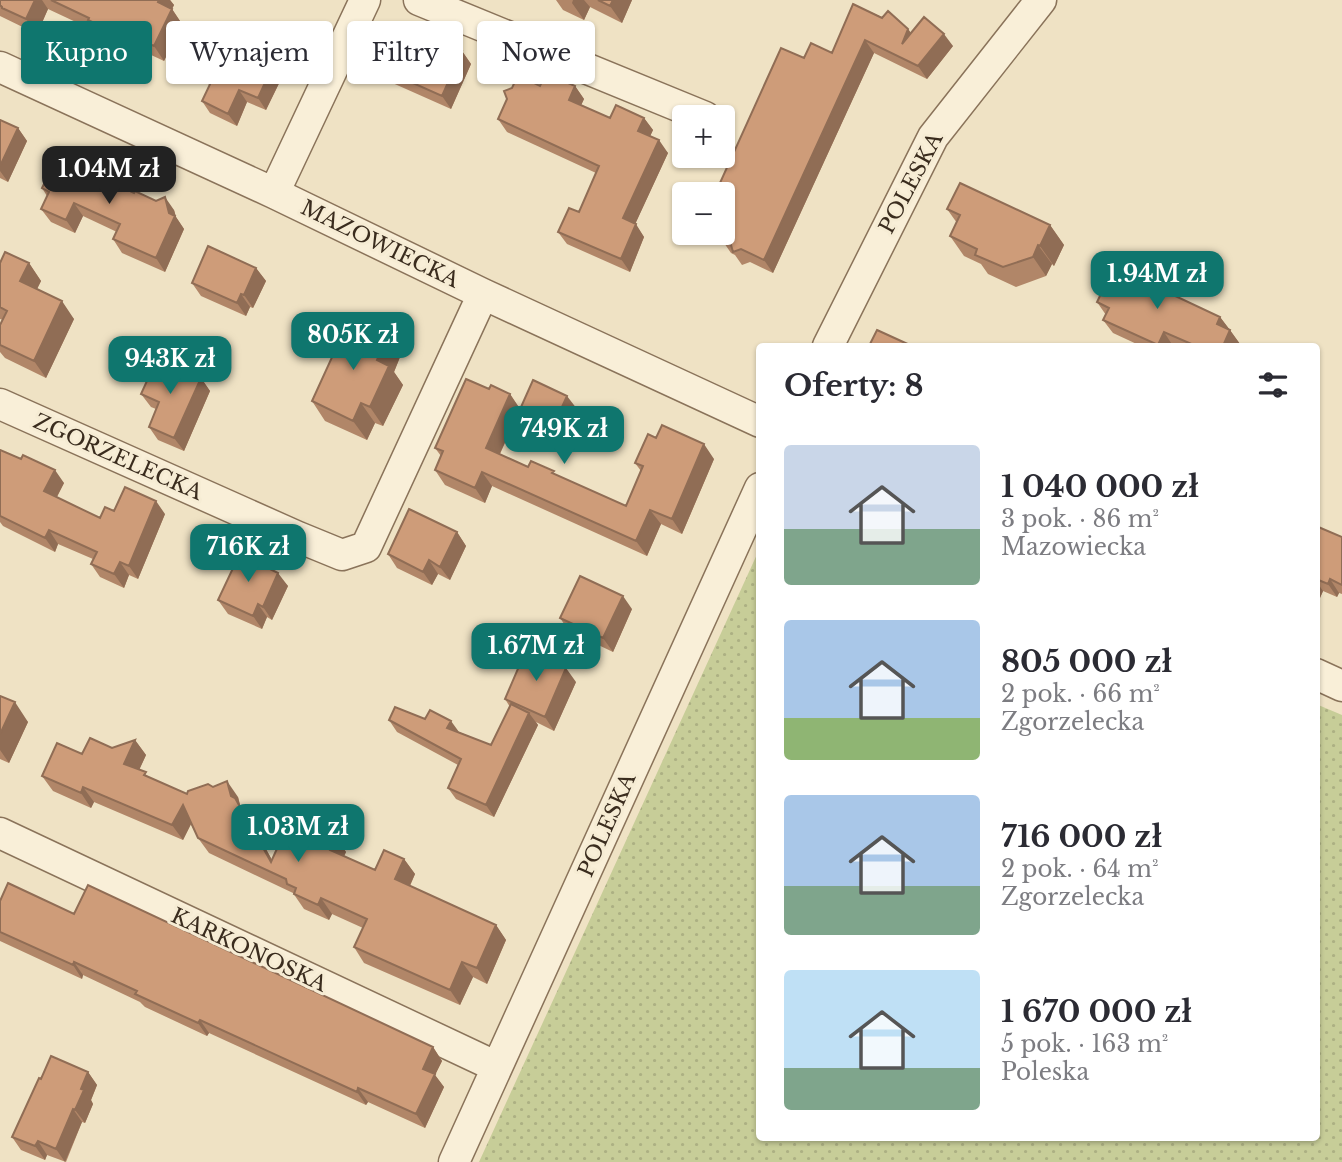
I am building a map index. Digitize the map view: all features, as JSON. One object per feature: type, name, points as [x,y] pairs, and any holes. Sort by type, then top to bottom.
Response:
[{"type":"street","points":[[274,193],[365,0]]},
{"type":"street","points":[[419,0],[676,105]]},
{"type":"street","name":"POLESKA","points":[[830,343],[933,137],[1041,0]]},
{"type":"street","name":"MAZOWIECKA","points":[[0,67],[756,420]]},
{"type":"street","name":"ZGORZELECKA","points":[[0,404],[342,555],[366,547],[483,294]]},
{"type":"street","name":"POLESKA","points":[[454,1162],[756,497]]},
{"type":"street","points":[[1320,676],[1342,685]]},
{"type":"street","name":"KARKONOSKA","points":[[0,833],[497,1067]]},
{"type":"green space","points":[[756,557],[756,1141],[1320,1141],[1320,706],[1342,715],[1342,1162],[479,1162]]},
{"type":"building","points":[[0,0],[35,0],[26,19],[2,8]]},
{"type":"building","points":[[51,0],[159,0],[158,2],[172,9],[154,46],[152,21],[90,21],[89,18]]},
{"type":"building","points":[[598,0],[613,0],[610,6]]},
{"type":"building","points":[[853,4],[882,18],[888,11],[908,29],[902,44],[924,17],[944,34],[918,66],[865,40],[764,260],[741,249],[733,252],[731,245],[735,245],[735,182],[720,182],[727,168],[735,168],[735,150],[781,48],[804,58],[811,43],[832,53]]},
{"type":"building","points":[[210,84],[264,84],[258,98],[239,90],[228,114],[202,101]]},
{"type":"building","points":[[415,84],[447,84],[442,96]]},
{"type":"building","points":[[514,84],[575,86],[569,100],[610,118],[616,105],[644,118],[638,131],[659,140],[623,218],[636,224],[621,259],[558,232],[569,208],[579,212],[599,166],[498,119],[507,99],[504,91],[512,88]]},
{"type":"building","points":[[0,120],[18,128],[0,166]]},
{"type":"building","points":[[57,157],[134,193],[135,191],[156,201],[165,197],[169,213],[175,216],[156,258],[113,239],[120,224],[74,203],[66,220],[41,209],[49,192],[42,188]]},
{"type":"building","points":[[960,183],[1050,225],[1033,257],[1003,267],[975,255],[977,249],[950,236],[960,215],[947,209]]},
{"type":"building","points":[[208,246],[256,268],[244,295],[241,294],[237,303],[192,283]]},
{"type":"building","points":[[5,252],[29,263],[20,281],[62,301],[34,361],[0,345],[0,325],[7,311],[0,307],[0,263]]},
{"type":"building","points":[[1131,261],[1159,274],[1154,286],[1220,317],[1217,324],[1230,330],[1224,343],[1189,343],[1164,332],[1159,343],[1154,343],[1103,320],[1109,308],[1097,302],[1111,273],[1123,279]]},
{"type":"building","points":[[349,320],[387,337],[377,360],[389,366],[370,407],[361,403],[353,421],[312,401]]},
{"type":"building","points":[[877,330],[905,343],[870,343]]},
{"type":"building","points":[[157,359],[201,378],[174,438],[149,427],[159,402],[141,394]]},
{"type":"building","points":[[466,379],[489,389],[491,385],[510,394],[486,448],[528,467],[531,461],[626,506],[643,466],[635,463],[648,434],[656,438],[662,425],[704,444],[672,519],[650,510],[636,541],[482,472],[475,488],[435,470],[443,451],[435,448]]},
{"type":"building","points":[[533,380],[567,396],[551,431],[517,416]]},
{"type":"building","points":[[0,450],[21,459],[23,455],[55,470],[44,491],[100,518],[105,507],[114,511],[125,487],[156,501],[129,566],[120,562],[114,574],[91,564],[97,552],[49,530],[45,538],[0,516]]},
{"type":"building","points":[[409,509],[457,532],[440,567],[429,560],[423,572],[388,554]]},
{"type":"building","points":[[1320,528],[1342,537],[1342,585],[1330,579],[1328,584],[1320,581]]},
{"type":"building","points":[[242,549],[262,558],[260,564],[278,573],[263,607],[258,604],[253,616],[218,600]]},
{"type":"building","points":[[580,576],[623,596],[603,638],[560,618]]},
{"type":"building","points":[[526,650],[566,668],[545,717],[505,699]]},
{"type":"building","points":[[0,696],[15,702],[0,734]]},
{"type":"building","points":[[511,704],[529,713],[486,805],[448,788],[461,759],[389,720],[395,707],[425,719],[430,710],[451,721],[447,728],[491,745]]},
{"type":"building","points":[[90,738],[112,748],[135,740],[124,764],[146,772],[144,775],[187,794],[188,791],[208,784],[213,787],[227,781],[231,796],[235,798],[271,862],[289,822],[312,811],[322,831],[335,837],[330,850],[375,870],[384,850],[404,859],[395,879],[496,925],[477,968],[462,962],[450,990],[354,947],[367,919],[321,898],[318,905],[294,894],[296,888],[287,884],[286,879],[198,838],[183,805],[172,825],[83,787],[81,793],[42,776],[57,743],[82,754]]},
{"type":"building","points":[[8,883],[74,914],[88,885],[433,1047],[423,1069],[435,1074],[416,1114],[358,1088],[357,1092],[200,1020],[198,1023],[74,962],[73,965],[0,932],[0,901]]},
{"type":"building","points":[[51,1056],[88,1072],[81,1089],[84,1090],[56,1149],[38,1141],[35,1146],[12,1137]]}]
